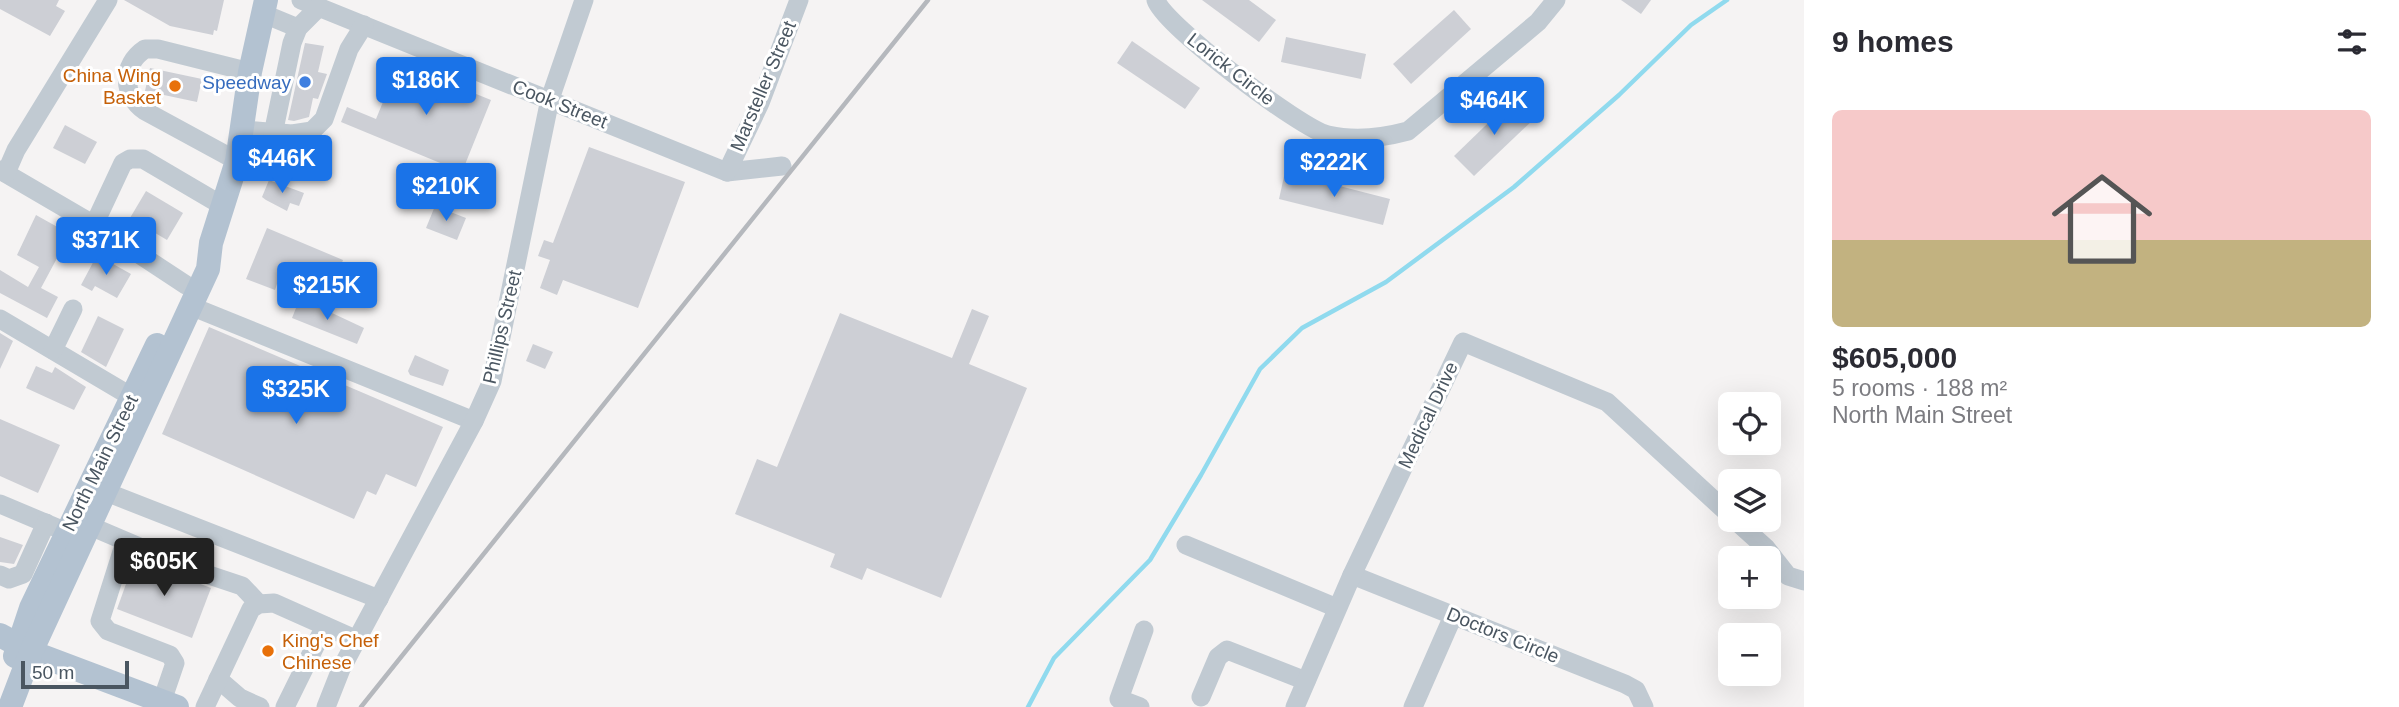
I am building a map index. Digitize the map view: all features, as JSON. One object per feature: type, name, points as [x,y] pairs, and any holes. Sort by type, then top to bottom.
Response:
[{"type":"main road","name":"North Main Street","points":[[68,527],[106,492],[190,296],[196,260],[211,243],[237,161],[250,72],[265,7]]},
{"type":"main road","name":"North Main Street","points":[[0,689],[31,608],[68,527],[132,397],[190,296]]},
{"type":"main road","points":[[10,707],[17,644],[172,705]]},
{"type":"street","points":[[108,0],[3,172],[94,225],[190,296],[474,421]]},
{"type":"street","name":"Phillips Street","points":[[326,707],[357,640],[474,421],[499,359],[550,99],[584,0]]},
{"type":"street","name":"Marsteller Street","points":[[727,172],[760,103],[799,0]]},
{"type":"street","name":"Lorick Circle","points":[[1156,0],[1178,28],[1300,122],[1326,135],[1354,138],[1387,137],[1408,131],[1538,22],[1556,0]]},
{"type":"street","points":[[274,134],[298,29],[310,3]]},
{"type":"street","name":"Cook Street","points":[[310,3],[727,172],[782,166]]},
{"type":"street","points":[[265,7],[298,29]]},
{"type":"street","points":[[243,130],[274,134],[312,131],[324,119],[349,49],[364,25]]},
{"type":"street","points":[[237,161],[145,111],[134,103],[127,82],[131,64],[145,49],[158,49],[250,72]]},
{"type":"street","points":[[94,225],[123,163],[130,159],[143,159],[223,206]]},
{"type":"street","points":[[53,350],[73,309]]},
{"type":"street","points":[[0,320],[132,397]]},
{"type":"street","name":"Medical Drive","points":[[1295,707],[1352,575],[1463,342],[1607,402],[1718,504]]},
{"type":"street","points":[[106,492],[379,599]]},
{"type":"street","points":[[0,504],[68,527],[125,542],[242,586],[259,604]]},
{"type":"street","points":[[3,574],[23,574],[68,527]]},
{"type":"street","points":[[1748,532],[1766,548],[1788,576],[1804,580]]},
{"type":"street","points":[[125,542],[100,621],[108,631],[170,655],[175,663],[172,705]]},
{"type":"street","points":[[1186,545],[1337,608]]},
{"type":"street","name":"Doctors Circle","points":[[1352,575],[1625,684],[1636,690],[1644,707]]},
{"type":"street","points":[[205,707],[251,609],[259,604],[274,603],[357,640]]},
{"type":"street","points":[[1413,707],[1453,616]]},
{"type":"street","points":[[285,707],[325,626]]},
{"type":"street","points":[[1140,707],[1119,699],[1144,630]]},
{"type":"street","points":[[1201,697],[1222,651],[1233,650],[1306,681]]},
{"type":"street","points":[[218,679],[240,698],[260,707]]},
{"type":"building","points":[[0,0],[59,0],[56,6],[65,11],[50,36],[0,9]]},
{"type":"building","points":[[124,0],[224,0],[217,31],[214,30],[213,35],[170,26]]},
{"type":"building","points":[[1202,0],[1249,0],[1276,20],[1259,42]]},
{"type":"building","points":[[1621,0],[1651,0],[1641,14]]},
{"type":"building","points":[[1454,10],[1471,29],[1411,84],[1393,64]]},
{"type":"building","points":[[1286,37],[1366,54],[1361,79],[1281,62]]},
{"type":"building","points":[[1132,41],[1200,88],[1185,109],[1117,63]]},
{"type":"building","points":[[305,43],[324,46],[318,72],[327,74],[318,99],[313,98],[309,117],[288,120]]},
{"type":"building","points":[[399,63],[491,100],[462,172],[341,122],[347,107],[376,119]]},
{"type":"building","points":[[150,68],[202,79],[197,102],[145,91]]},
{"type":"building","points":[[1514,98],[1534,119],[1474,176],[1454,156]]},
{"type":"building","points":[[65,125],[97,142],[85,164],[53,148]]},
{"type":"building","points":[[589,147],[685,182],[638,308],[563,280],[557,295],[540,288],[550,260],[538,256],[544,240],[553,243]]},
{"type":"building","points":[[1285,172],[1390,199],[1383,225],[1279,199]]},
{"type":"building","points":[[269,180],[304,193],[299,206],[290,203],[287,211],[262,197]]},
{"type":"building","points":[[146,191],[183,213],[167,240],[130,218]]},
{"type":"building","points":[[435,206],[466,218],[457,240],[426,228]]},
{"type":"building","points":[[36,215],[70,234],[41,288],[58,297],[47,318],[0,293],[0,270],[28,287],[39,267],[17,255]]},
{"type":"building","points":[[267,228],[343,260],[337,276],[303,262],[292,290],[277,284],[275,290],[246,279]]},
{"type":"building","points":[[97,255],[131,274],[117,298],[95,286],[92,291],[81,285]]},
{"type":"building","points":[[300,298],[364,328],[357,344],[292,318]]},
{"type":"building","points":[[972,309],[989,316],[969,364],[1027,388],[941,598],[867,568],[862,580],[830,567],[835,554],[735,514],[757,459],[777,467],[840,313],[952,358]]},
{"type":"building","points":[[98,316],[124,329],[106,367],[81,352]]},
{"type":"building","points":[[209,327],[443,427],[416,487],[386,474],[376,495],[367,491],[354,519],[162,434]]},
{"type":"building","points":[[0,333],[13,341],[0,369]]},
{"type":"building","points":[[533,344],[553,352],[545,369],[526,361]]},
{"type":"building","points":[[415,355],[449,370],[443,386],[410,375],[408,371]]},
{"type":"building","points":[[36,366],[52,373],[55,367],[86,387],[74,410],[26,388]]},
{"type":"building","points":[[0,419],[60,445],[38,493],[0,476]]},
{"type":"building","points":[[0,537],[23,545],[14,564],[0,562]]},
{"type":"building","points":[[135,559],[211,588],[192,638],[117,609]]},
{"type":"waterway","points":[[1028,707],[1054,658],[1150,560],[1260,369],[1302,328],[1386,282],[1514,187],[1619,95],[1691,25],[1727,0]]},
{"type":"railway","points":[[361,707],[928,0]]},
{"type":"place","name":"Speedway","points":[[305,82]]},
{"type":"place","name":"China Wing Basket","points":[[175,86]]},
{"type":"place","name":"King's Chef Chinese","points":[[268,651]]}]
